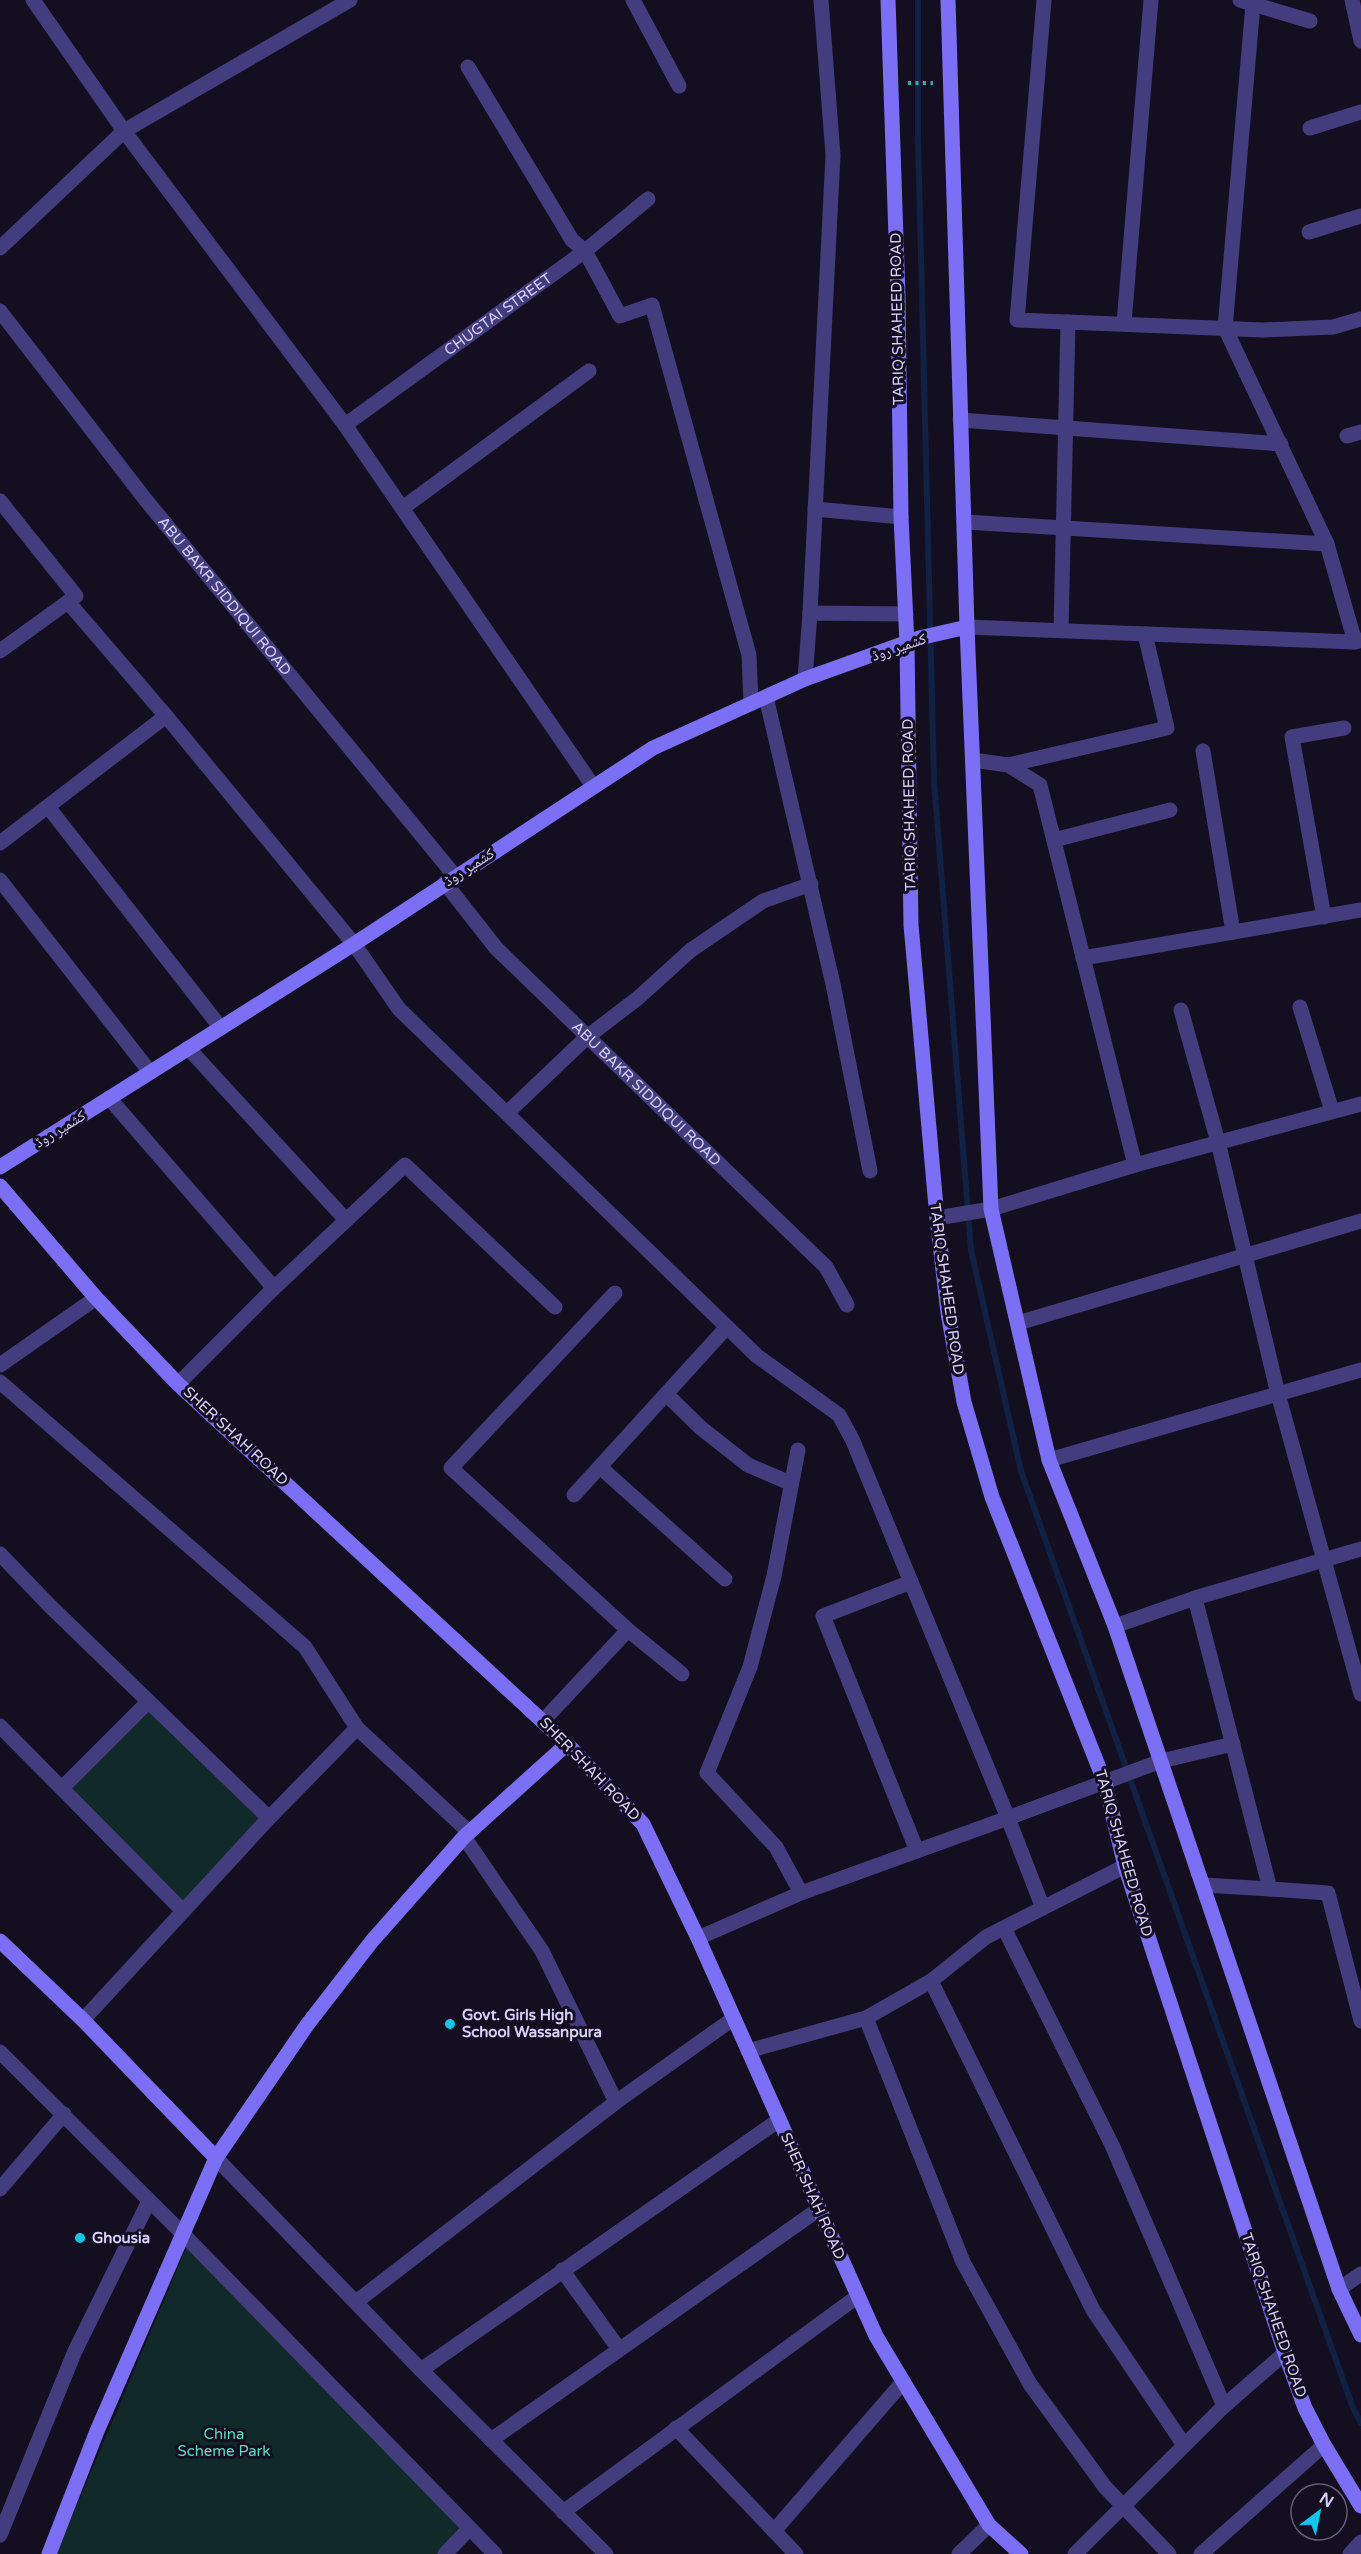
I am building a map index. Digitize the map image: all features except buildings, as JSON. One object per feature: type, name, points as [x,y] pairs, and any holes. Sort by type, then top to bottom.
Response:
[{"type":"main road","name":"TARIQ SHAHEED ROAD","points":[[888,0],[898,297],[900,517],[906,614],[913,641],[911,925],[944,1217],[948,1313],[964,1402],[992,1497],[1109,1782],[1125,1866],[1285,2353],[1305,2408],[1324,2445],[1361,2506]]},
{"type":"main road","points":[[948,0],[967,627],[991,1209],[1049,1460],[1115,1626],[1157,1762],[1204,1885],[1339,2289],[1361,2335]]},
{"type":"main road","name":"کشمیر روڈ","points":[[0,1167],[354,944],[653,748],[805,679],[913,641],[967,627]]},
{"type":"main road","name":"SHER SHAH ROAD","points":[[0,1186],[96,1298],[178,1383],[543,1720],[643,1824],[698,1938],[876,2336],[989,2525],[1020,2554]]},
{"type":"main road","points":[[49,2554],[97,2430],[216,2158],[307,2025],[372,1941],[466,1834],[567,1744]]},
{"type":"main road","points":[[0,1941],[83,2020],[216,2158]]},
{"type":"street","points":[[0,248],[124,131],[351,0]]},
{"type":"street","points":[[633,0],[679,86]]},
{"type":"street","points":[[805,679],[833,155],[820,0]]},
{"type":"street","points":[[1044,0],[1017,320],[1263,330],[1333,327],[1361,319]]},
{"type":"street","points":[[1124,323],[1151,0]]},
{"type":"street","points":[[1352,0],[1361,41]]},
{"type":"street","points":[[36,1],[124,131],[404,507],[593,786]]},
{"type":"street","points":[[967,627],[1358,641],[1327,544],[1226,328],[1247,2],[1310,21]]},
{"type":"street","points":[[468,67],[572,240],[585,251],[620,316],[652,305],[749,655],[751,704]]},
{"type":"street","points":[[1310,128],[1361,112]]},
{"type":"street","name":"CHUGTAI STREET","points":[[345,425],[585,251],[648,199]]},
{"type":"street","points":[[1309,232],[1361,216]]},
{"type":"street","name":"ABU BAKR SIDDIQUI ROAD","points":[[0,311],[145,499],[450,879],[496,948],[826,1266],[847,1305]]},
{"type":"street","points":[[1061,630],[1068,322]]},
{"type":"street","points":[[404,507],[589,372]]},
{"type":"street","points":[[960,420],[1281,444]]},
{"type":"street","points":[[0,501],[76,596],[0,651]]},
{"type":"street","points":[[815,509],[900,517]]},
{"type":"street","points":[[965,522],[1327,544]]},
{"type":"street","points":[[68,602],[166,716],[354,944],[399,1009],[757,1356],[839,1415],[853,1441],[1043,1908]]},
{"type":"street","points":[[810,613],[906,614]]},
{"type":"street","points":[[973,760],[1008,765],[1167,728],[1145,634]]},
{"type":"street","points":[[766,697],[811,884],[870,1171]]},
{"type":"street","points":[[0,843],[49,808],[166,716]]},
{"type":"street","points":[[1324,917],[1292,737],[1344,729]]},
{"type":"street","points":[[1203,751],[1233,932]]},
{"type":"street","points":[[1008,765],[1040,785],[1136,1165]]},
{"type":"street","points":[[49,808],[221,1028]]},
{"type":"street","points":[[1054,840],[1170,810]]},
{"type":"street","points":[[0,880],[150,1072]]},
{"type":"street","points":[[507,1113],[587,1037],[638,998],[691,950],[763,901],[811,884]]},
{"type":"street","points":[[1083,958],[1361,910]]},
{"type":"street","points":[[1300,1006],[1332,1111]]},
{"type":"street","points":[[1181,1010],[1218,1142],[1278,1394],[1361,1694]]},
{"type":"street","points":[[188,1048],[346,1220]]},
{"type":"street","points":[[108,1098],[274,1288]]},
{"type":"street","points":[[944,1217],[991,1209],[1136,1165],[1361,1104]]},
{"type":"street","points":[[178,1383],[274,1288],[405,1165],[555,1307]]},
{"type":"street","points":[[1018,1323],[1361,1221]]},
{"type":"street","points":[[615,1293],[451,1468],[628,1630],[682,1674]]},
{"type":"street","points":[[0,1365],[96,1298]]},
{"type":"street","points":[[574,1495],[727,1327]]},
{"type":"street","points":[[1049,1460],[1361,1370]]},
{"type":"street","points":[[0,1382],[305,1647],[357,1728],[466,1834],[542,1952],[616,2102]]},
{"type":"street","points":[[666,1394],[701,1428],[748,1465],[790,1483]]},
{"type":"street","points":[[798,1450],[774,1576],[750,1667],[707,1773],[776,1847],[801,1893]]},
{"type":"street","points":[[600,1467],[725,1579]]},
{"type":"street","points":[[1115,1626],[1195,1598],[1361,1549]]},
{"type":"street","points":[[0,1554],[50,1606],[269,1818]]},
{"type":"street","points":[[911,1582],[823,1616],[917,1851]]},
{"type":"street","points":[[1195,1598],[1270,1889]]},
{"type":"street","points":[[543,1720],[628,1630]]},
{"type":"street","points":[[62,1788],[148,1702]]},
{"type":"street","points":[[0,1726],[183,1911]]},
{"type":"street","points":[[83,2020],[269,1818],[357,1728]]},
{"type":"street","points":[[698,1938],[801,1893],[1109,1782],[1157,1762],[1233,1744]]},
{"type":"street","points":[[748,2051],[866,2018],[931,1982],[986,1937],[1125,1866]]},
{"type":"street","points":[[1204,1885],[1328,1893],[1361,2021]]},
{"type":"street","points":[[1004,1928],[1112,2145],[1224,2406]]},
{"type":"street","points":[[931,1982],[1093,2310],[1184,2445]]},
{"type":"street","points":[[356,2302],[616,2102],[734,2018]]},
{"type":"street","points":[[866,2018],[963,2262],[1030,2384],[1122,2507],[1169,2554]]},
{"type":"street","points":[[0,2052],[183,2234],[495,2554]]},
{"type":"street","points":[[0,2189],[64,2114]]},
{"type":"street","points":[[421,2370],[779,2120]]},
{"type":"street","points":[[216,2158],[421,2370],[606,2554]]},
{"type":"street","points":[[0,2535],[75,2351],[149,2201]]},
{"type":"street","points":[[491,2440],[819,2209]]},
{"type":"street","points":[[562,2270],[619,2349]]},
{"type":"street","points":[[1339,2289],[1361,2274]]},
{"type":"street","points":[[563,2512],[858,2295]]},
{"type":"street","points":[[1075,2554],[1224,2406],[1285,2353]]},
{"type":"street","points":[[774,2531],[903,2382]]},
{"type":"street","points":[[676,2428],[796,2554]]},
{"type":"street","points":[[1201,2554],[1324,2445]]},
{"type":"street","points":[[959,2554],[989,2525]]},
{"type":"street","points":[[445,2554],[469,2529]]},
{"type":"street","points":[[1350,2554],[1361,2542]]},
{"type":"path","points":[[904,83],[938,83]]},
{"type":"green space","points":[[148,1702],[269,1818],[183,1911],[62,1788]]},
{"type":"green space","name":"China Scheme Park","points":[[187,2246],[469,2529],[445,2554],[56,2554]]},
{"type":"waterway","points":[[918,0],[918,137],[934,781],[971,1250],[1021,1471],[1353,2408],[1361,2423]]},
{"type":"place","name":"Govt. Girls High School Wassanpura","points":[[450,2024]]},
{"type":"place","name":"Ghousia","points":[[80,2238]]}]
